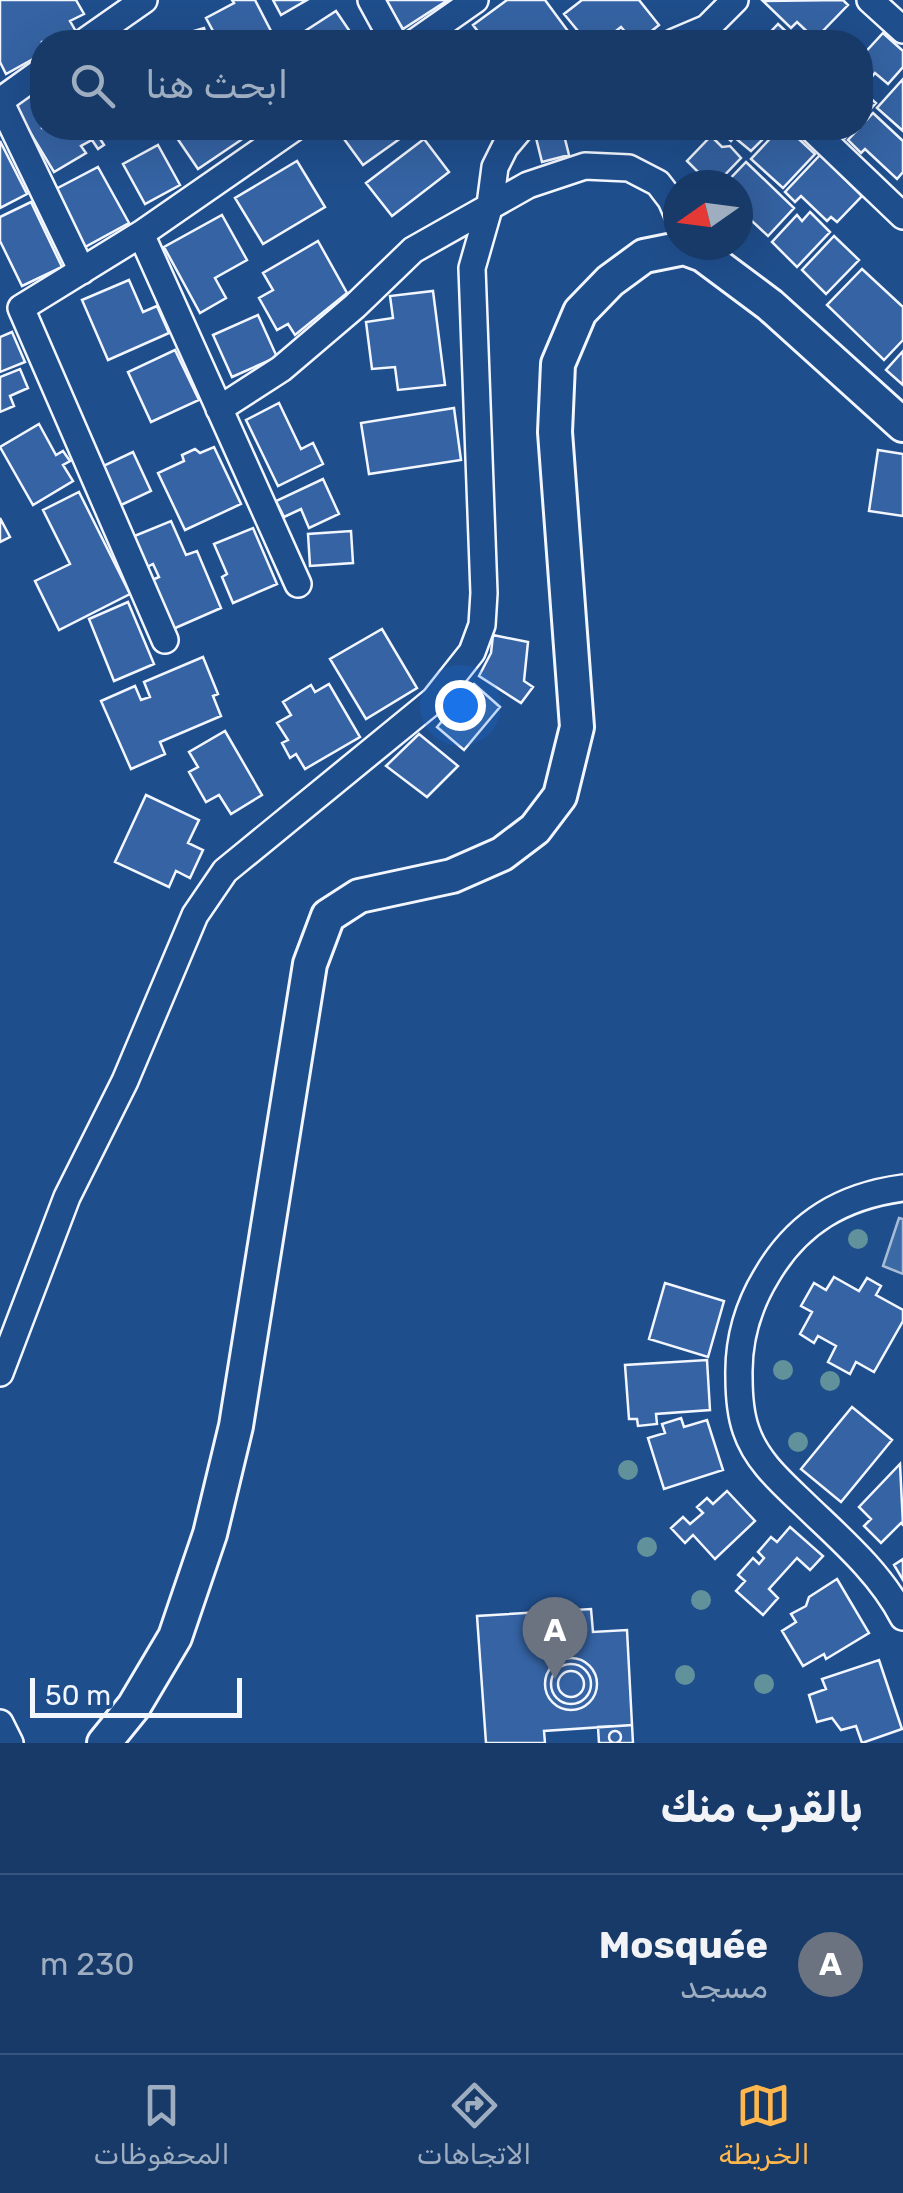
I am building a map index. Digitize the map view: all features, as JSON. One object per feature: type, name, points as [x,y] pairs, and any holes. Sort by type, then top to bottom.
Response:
[{"type":"street","points":[[101,30],[144,0]]},
{"type":"street","points":[[371,0],[387,30]]},
{"type":"street","points":[[432,30],[475,0]]},
{"type":"street","points":[[718,30],[735,0]]},
{"type":"street","points":[[870,0],[903,30]]},
{"type":"street","points":[[30,80],[0,101],[82,271]]},
{"type":"street","points":[[165,640],[21,308],[141,234],[277,140]]},
{"type":"street","points":[[0,1373],[67,1197],[125,1081],[195,914],[224,871],[434,700],[472,652],[482,625],[484,593],[472,268],[490,206],[495,166],[513,140]]},
{"type":"street","points":[[823,140],[903,216]]},
{"type":"street","points":[[220,408],[281,370],[413,250],[528,186],[585,166],[629,168],[658,183],[663,191]]},
{"type":"street","points":[[141,234],[298,584]]},
{"type":"street","points":[[104,1743],[134,1706],[175,1637],[210,1534],[236,1426],[310,964],[328,916],[359,896],[452,876],[502,854],[535,830],[560,796],[578,727],[555,432],[558,364],[580,312],[610,282],[663,243]]},
{"type":"street","points":[[711,260],[770,305],[903,425]]},
{"type":"street","points":[[903,1188],[867,1192],[824,1213],[782,1250],[755,1294],[738,1351],[739,1396],[746,1432],[768,1469],[863,1562],[889,1592],[903,1617]]},
{"type":"street","points":[[0,1723],[10,1743]]},
{"type":"water","points":[[899,1218],[903,1219],[903,1274],[883,1266]]},
{"type":"building","points":[[0,0],[76,0],[84,14],[70,21],[75,30],[30,30],[30,61],[6,74],[0,62]]},
{"type":"building","points":[[232,0],[255,0],[270,30],[212,30],[206,18],[234,3]]},
{"type":"building","points":[[273,0],[307,0],[281,15]]},
{"type":"building","points":[[385,0],[448,0],[403,29]]},
{"type":"building","points":[[507,0],[545,0],[567,30],[477,30],[473,25]]},
{"type":"building","points":[[582,0],[639,0],[659,25],[653,30],[577,30],[564,14]]},
{"type":"building","points":[[843,0],[848,5],[824,30],[805,30],[797,22],[791,28],[763,1]]},
{"type":"building","points":[[336,11],[349,30],[307,30]]},
{"type":"building","points":[[883,33],[903,51],[903,67],[888,84],[875,73],[873,75],[873,44]]},
{"type":"building","points":[[903,79],[903,131],[877,108]]},
{"type":"building","points":[[30,93],[30,132],[13,104]]},
{"type":"building","points":[[873,113],[903,141],[903,172],[897,179],[865,149],[861,153],[848,140],[873,140]]},
{"type":"building","points":[[35,140],[92,140],[81,146],[86,153],[54,172]]},
{"type":"building","points":[[178,140],[241,140],[198,169]]},
{"type":"building","points":[[345,140],[398,140],[363,165]]},
{"type":"building","points":[[423,140],[449,172],[392,216],[366,183]]},
{"type":"building","points":[[536,140],[565,140],[569,155],[542,162]]},
{"type":"building","points":[[707,140],[730,146],[741,158],[729,170],[696,170],[687,161]]},
{"type":"building","points":[[738,140],[762,140],[751,151]]},
{"type":"building","points":[[769,140],[800,140],[815,154],[783,188],[751,159]]},
{"type":"building","points":[[0,141],[27,194],[0,208]]},
{"type":"building","points":[[158,145],[180,185],[145,204],[123,164]]},
{"type":"building","points":[[820,155],[862,196],[837,222],[831,217],[827,221],[801,196],[795,202],[785,192]]},
{"type":"building","points":[[297,161],[325,207],[263,244],[235,198]]},
{"type":"building","points":[[746,162],[794,208],[768,236],[753,222],[753,170],[738,170]]},
{"type":"building","points":[[98,167],[129,223],[85,247],[54,190]]},
{"type":"building","points":[[31,202],[62,267],[22,286],[0,241],[0,217]]},
{"type":"building","points":[[810,212],[830,232],[797,267],[772,242],[797,215],[802,221]]},
{"type":"building","points":[[222,215],[247,260],[215,278],[226,298],[200,313],[164,247]]},
{"type":"building","points":[[834,236],[859,260],[826,294],[802,270]]},
{"type":"building","points":[[318,241],[347,293],[295,335],[288,324],[277,330],[259,298],[273,290],[263,273]]},
{"type":"building","points":[[862,269],[903,307],[903,340],[884,360],[827,305]]},
{"type":"building","points":[[129,280],[143,312],[157,306],[169,333],[108,360],[82,300]]},
{"type":"building","points":[[433,291],[445,385],[398,390],[395,367],[372,369],[366,322],[393,318],[390,296]]},
{"type":"building","points":[[258,315],[277,357],[232,377],[213,335]]},
{"type":"building","points":[[12,332],[25,362],[0,372],[0,337]]},
{"type":"building","points":[[175,350],[199,400],[151,422],[128,372]]},
{"type":"building","points":[[903,351],[903,385],[886,370]]},
{"type":"building","points":[[20,369],[28,388],[10,396],[14,406],[0,412],[0,377]]},
{"type":"building","points":[[279,403],[301,449],[313,443],[323,464],[278,486],[246,420]]},
{"type":"building","points":[[454,408],[461,460],[369,474],[361,423]]},
{"type":"building","points":[[39,424],[56,455],[63,451],[70,461],[63,465],[73,481],[33,505],[0,447]]},
{"type":"building","points":[[214,447],[241,504],[185,530],[158,473],[184,461],[182,455]]},
{"type":"building","points":[[878,450],[903,454],[903,516],[869,511]]},
{"type":"building","points":[[133,452],[151,491],[119,506],[101,467]]},
{"type":"building","points":[[323,479],[339,514],[309,528],[301,509],[284,517],[276,501]]},
{"type":"building","points":[[79,492],[130,594],[59,630],[35,581],[70,564],[43,510]]},
{"type":"building","points":[[0,518],[10,537],[0,542]]},
{"type":"building","points":[[171,521],[186,555],[197,551],[221,608],[173,629],[152,580],[159,577],[153,564],[145,568],[132,537]]},
{"type":"building","points":[[253,528],[277,584],[233,603],[222,577],[227,574],[214,544]]},
{"type":"building","points":[[351,531],[353,563],[310,566],[308,534]]},
{"type":"building","points":[[128,602],[154,664],[114,681],[89,619]]},
{"type":"building","points":[[382,629],[417,688],[366,719],[330,659]]},
{"type":"building","points":[[493,635],[528,642],[524,681],[533,687],[521,703],[479,676],[491,653]]},
{"type":"building","points":[[203,657],[218,694],[213,696],[221,716],[160,742],[165,754],[131,769],[101,701],[135,686],[141,700],[150,697],[144,682]]},
{"type":"building","points":[[329,684],[360,737],[305,769],[296,754],[290,758],[282,743],[288,740],[277,723],[291,715],[283,702],[311,685],[315,692]]},
{"type":"building","points":[[474,684],[500,707],[464,750],[437,727]]},
{"type":"building","points":[[225,731],[262,795],[231,814],[219,795],[206,802],[189,772],[198,767],[189,752]]},
{"type":"building","points":[[419,734],[458,766],[427,797],[386,766]]},
{"type":"building","points":[[146,795],[199,820],[188,843],[203,850],[190,878],[176,871],[169,887],[115,862]]},
{"type":"building","points":[[834,1277],[859,1291],[867,1278],[881,1286],[876,1295],[903,1310],[903,1321],[874,1372],[856,1362],[850,1374],[828,1362],[836,1346],[818,1336],[814,1343],[800,1334],[812,1312],[801,1306],[814,1283],[826,1290]]},
{"type":"building","points":[[665,1283],[724,1301],[708,1357],[649,1339]]},
{"type":"building","points":[[707,1360],[710,1410],[656,1414],[657,1424],[638,1426],[637,1419],[629,1419],[625,1365]]},
{"type":"building","points":[[852,1407],[892,1440],[841,1502],[801,1469]]},
{"type":"building","points":[[681,1418],[684,1427],[707,1420],[723,1470],[664,1489],[648,1438],[665,1433],[662,1424]]},
{"type":"building","points":[[900,1464],[903,1525],[881,1543],[864,1526],[871,1519],[859,1507]]},
{"type":"building","points":[[727,1491],[755,1521],[715,1559],[693,1535],[685,1543],[671,1528],[683,1517],[690,1524],[703,1513],[697,1507],[707,1498],[713,1504]]},
{"type":"building","points":[[790,1527],[823,1556],[810,1570],[797,1558],[769,1589],[778,1598],[763,1615],[736,1591],[745,1581],[738,1575],[753,1558],[759,1564],[764,1558],[758,1552],[771,1537],[777,1542]]},
{"type":"building","points":[[903,1559],[903,1580],[894,1565]]},
{"type":"building","points":[[837,1579],[869,1633],[826,1659],[824,1654],[803,1666],[782,1631],[796,1622],[791,1614]]},
{"type":"building","points":[[591,1609],[593,1632],[627,1630],[632,1725],[544,1731],[545,1743],[486,1743],[477,1616]]},
{"type":"building","points":[[571,1658],[590,1665],[597,1684],[590,1703],[571,1710],[552,1703],[545,1684],[552,1665]]},
{"type":"building","points":[[879,1660],[902,1729],[862,1743],[856,1726],[841,1730],[832,1718],[817,1722],[809,1695],[826,1689],[822,1679]]},
{"type":"building","points":[[571,1664],[585,1670],[591,1684],[585,1698],[571,1704],[557,1698],[551,1684],[557,1670]]},
{"type":"building","points":[[571,1671],[580,1675],[584,1684],[580,1693],[571,1697],[562,1693],[558,1684],[562,1675]]},
{"type":"building","points":[[632,1725],[633,1743],[599,1743],[598,1727]]},
{"type":"building","points":[[615,1731],[621,1737],[615,1743],[609,1737]]},
{"type":"place","name":"Mosquée","points":[[555,1679]]}]
